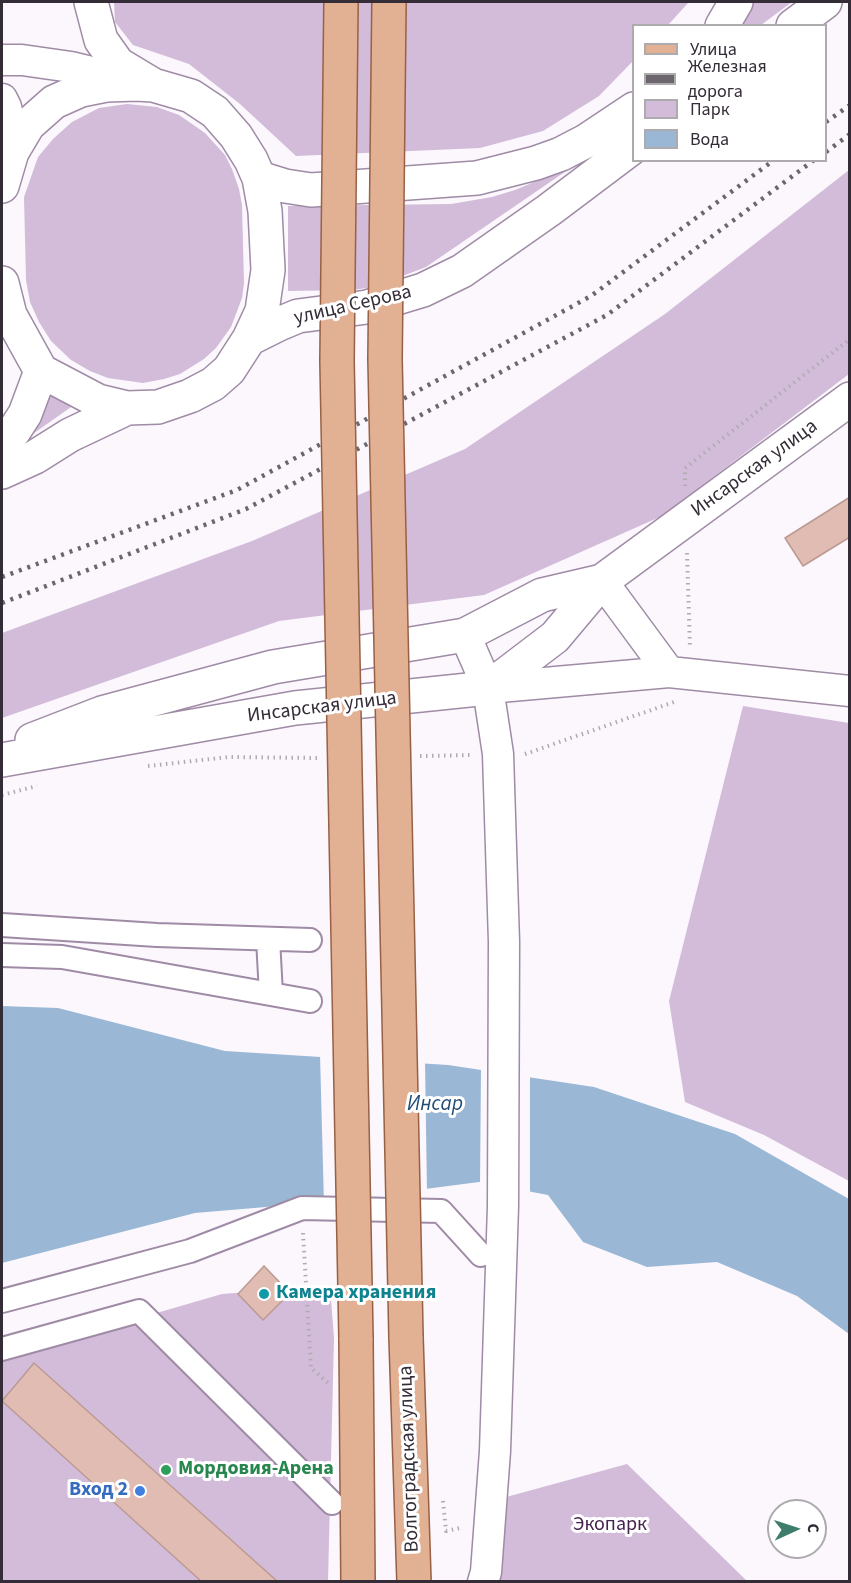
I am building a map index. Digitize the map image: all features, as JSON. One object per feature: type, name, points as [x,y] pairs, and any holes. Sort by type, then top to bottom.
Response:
[{"type":"main road","points":[[341,2],[337,361],[357,1338],[358,1581]]},
{"type":"main road","name":"Волгоградская улица","points":[[389,2],[385,371],[406,1337],[419,1577]]},
{"type":"street","points":[[91,2],[101,40],[118,64],[145,84]]},
{"type":"street","points":[[723,24],[736,2]]},
{"type":"street","points":[[796,24],[825,2]]},
{"type":"street","points":[[2,60],[22,60],[71,67],[145,84],[191,96],[215,112],[236,136],[260,178],[267,230],[268,270],[262,311],[249,339],[229,370],[213,384],[190,396],[158,407],[127,408],[98,401],[41,371],[10,315],[2,283]]},
{"type":"street","points":[[2,186],[12,152],[28,125],[54,102],[81,90],[106,85],[145,84]]},
{"type":"street","points":[[2,99],[11,128],[12,152]]},
{"type":"street","points":[[260,178],[285,186],[311,189],[477,178],[561,154],[586,141],[632,110]]},
{"type":"street","name":"улица Серова","points":[[249,339],[298,316],[367,307],[423,290],[462,271],[549,210],[632,147]]},
{"type":"street","points":[[2,443],[14,431],[25,414],[41,371]]},
{"type":"street","name":"Инсарская улица","points":[[2,760],[295,708],[488,688],[555,637],[602,581],[849,399]]},
{"type":"street","points":[[2,472],[35,457],[70,435],[127,408]]},
{"type":"street","points":[[602,581],[669,672]]},
{"type":"street","name":"Инсарская улица","points":[[2,751],[102,713],[273,667],[465,634],[542,595],[602,581]]},
{"type":"street","points":[[465,634],[488,688],[498,754],[505,1048],[503,1206],[495,1451],[480,1578]]},
{"type":"street","points":[[488,688],[669,672],[849,690]]},
{"type":"street","points":[[2,925],[158,935],[310,940]]},
{"type":"street","points":[[268,939],[271,994]]},
{"type":"street","points":[[2,955],[62,957],[310,1001]]},
{"type":"street","points":[[2,1301],[190,1251],[302,1208],[441,1211],[481,1255]]},
{"type":"street","points":[[2,1349],[139,1311],[332,1503]]},
{"type":"path","points":[[143,766],[230,757],[306,759]]},
{"type":"path","points":[[2,795],[41,785]]},
{"type":"path","points":[[302,1208],[311,1368],[329,1384]]},
{"type":"green space","points":[[114,2],[689,2],[669,24],[632,24],[632,62],[599,96],[543,131],[480,148],[296,156],[240,104],[189,64],[133,45],[115,22]]},
{"type":"green space","points":[[753,2],[792,2],[762,24],[742,24]]},
{"type":"green space","points":[[127,104],[157,107],[179,115],[205,133],[225,155],[239,189],[242,205],[244,283],[242,298],[231,327],[216,348],[204,359],[180,374],[143,383],[108,378],[71,360],[51,341],[39,322],[30,302],[26,280],[24,197],[38,157],[72,122],[99,108]]},
{"type":"green space","points":[[575,165],[426,267],[374,287],[352,290],[288,291],[288,206],[451,204],[492,197],[515,190]]},
{"type":"green space","points":[[849,170],[849,374],[662,516],[484,595],[279,621],[2,718],[2,633],[252,541],[465,449],[665,314]]},
{"type":"green space","points":[[51,395],[71,407],[30,436],[39,422]]},
{"type":"green space","points":[[743,706],[849,723],[849,1181],[764,1135],[685,1102],[669,1001]]},
{"type":"green space","name":"Мордовия-Арена","points":[[330,1286],[334,1338],[328,1581],[2,1582],[2,1358],[222,1294]]},
{"type":"green space","name":"Экопарк","points":[[627,1464],[747,1581],[493,1581],[488,1502]]},
{"type":"water","name":"Инсар","points":[[2,1006],[58,1008],[225,1051],[448,1065],[594,1087],[735,1134],[849,1199],[849,1334],[797,1296],[717,1262],[647,1267],[583,1242],[548,1195],[479,1182],[325,1202],[195,1213],[2,1263]]},
{"type":"pier","points":[[320,1054],[425,1061],[427,1192],[324,1205]]},
{"type":"pier","points":[[481,1067],[530,1075],[530,1195],[480,1185]]},
{"type":"building","points":[[850,497],[850,537],[803,566],[785,538]]},
{"type":"building","name":"Камера хранения","points":[[264,1266],[290,1293],[263,1320],[238,1294]]},
{"type":"building","name":"Вход 2","points":[[34,1363],[278,1582],[202,1582],[2,1401]]},
{"type":"railway","points":[[827,121],[850,105]]},
{"type":"railway","points":[[827,151],[850,134]]},
{"type":"railway","points":[[2,577],[237,490],[591,296],[771,162]]},
{"type":"railway","points":[[2,603],[246,509],[607,315],[811,162]]},
{"type":"place","name":"Камера хранения","points":[[264,1294]]},
{"type":"place","name":"Мордовия-Арена","points":[[166,1470]]},
{"type":"place","name":"Вход 2","points":[[140,1491]]}]
